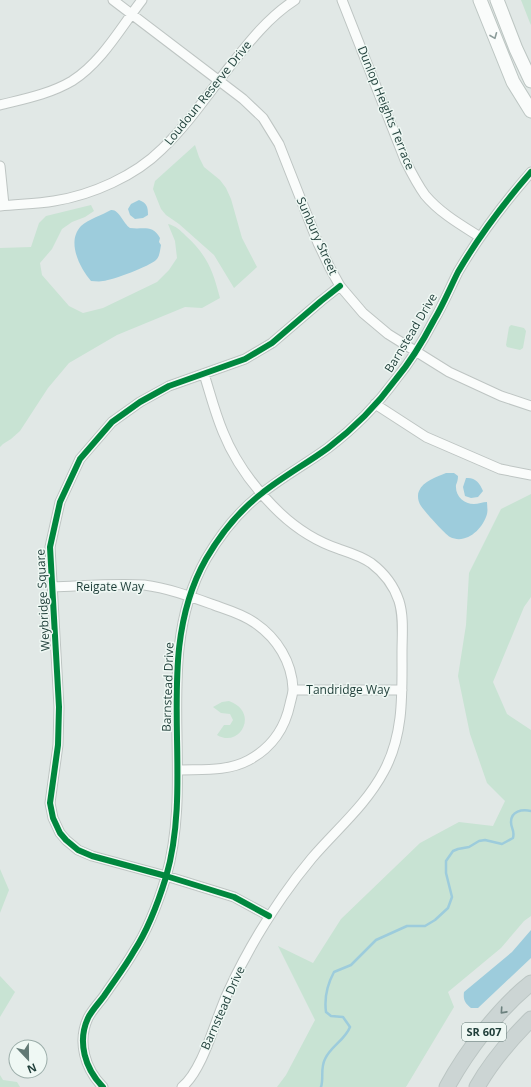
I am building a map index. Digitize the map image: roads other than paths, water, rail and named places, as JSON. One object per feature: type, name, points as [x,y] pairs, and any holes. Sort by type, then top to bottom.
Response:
[{"type":"main road","name":"SR 607","points":[[447,1087],[462,1062],[478,1040],[510,1003],[531,983]]},
{"type":"main road","name":"SR 607","points":[[477,1087],[493,1062],[531,1019]]},
{"type":"street","name":"Sunbury Street","points":[[112,0],[244,99],[263,118],[279,144],[318,243],[330,268],[340,286],[363,313],[388,334],[449,372],[501,396],[531,406]]},
{"type":"street","points":[[0,105],[50,91],[73,80],[86,71],[102,54],[142,0]]},
{"type":"street","name":"Loudoun Reserve Drive","points":[[2,205],[54,201],[77,196],[115,182],[148,161],[162,150],[183,126],[258,32],[276,14],[295,0]]},
{"type":"street","name":"Dunlop Heights Terrace","points":[[342,0],[405,160],[413,175],[434,205],[457,223],[480,237]]},
{"type":"street","points":[[480,0],[513,82],[531,111]]},
{"type":"street","points":[[497,0],[516,49],[531,81]]},
{"type":"street","points":[[0,166],[2,205]]},
{"type":"street","name":"Barnstead Drive","points":[[103,1087],[93,1076],[88,1066],[84,1055],[84,1038],[88,1018],[123,970],[148,928],[157,905],[173,850],[177,820],[178,658],[182,628],[189,596],[205,560],[216,543],[245,508],[262,493],[328,448],[351,429],[375,404],[396,379],[415,352],[434,321],[458,273],[480,237],[515,190],[531,172]]},
{"type":"street","name":"Weybridge Square","points":[[269,916],[234,897],[166,876],[92,856],[78,850],[60,833],[53,818],[50,803],[58,745],[59,707],[50,547],[60,502],[80,460],[112,422],[140,402],[169,386],[245,359],[272,343],[321,300],[340,286]]},
{"type":"street","points":[[204,374],[224,433],[233,452],[262,493]]},
{"type":"street","points":[[375,404],[426,437],[500,470],[531,475]]},
{"type":"street","name":"Barnstead Drive","points":[[182,1087],[192,1076],[198,1065],[228,990],[269,916],[312,858],[366,799],[379,779],[396,741],[401,712],[402,618],[399,601],[389,582],[382,572],[371,563],[352,552],[339,549],[304,533],[280,513],[262,493]]},
{"type":"street","name":"Reigate Way","points":[[53,588],[121,584],[145,586],[189,596],[242,616],[254,622],[267,632],[274,640],[286,659],[293,690]]},
{"type":"street","points":[[178,770],[219,769],[248,761],[260,754],[270,745],[280,732],[287,716],[293,690]]},
{"type":"street","name":"Tandridge Way","points":[[293,690],[402,690]]},
{"type":"water","points":[[139,200],[144,202],[148,210],[148,215],[143,218],[135,219],[130,215],[128,209],[131,204]]},
{"type":"water","points":[[111,210],[114,210],[119,214],[130,228],[147,228],[154,231],[160,238],[160,253],[156,260],[139,269],[108,280],[91,281],[76,255],[75,240],[77,232],[84,224]]},
{"type":"water","points":[[446,473],[454,473],[458,476],[456,489],[461,499],[470,504],[487,502],[487,514],[482,525],[473,534],[462,539],[456,539],[447,535],[426,513],[419,501],[418,493],[421,488],[431,480]]},
{"type":"water","points":[[466,478],[472,478],[480,485],[483,491],[478,497],[471,498],[465,496],[463,487]]},
{"type":"water","points":[[531,930],[531,958],[478,1008],[471,1008],[467,1005],[464,992],[512,952]]},
{"type":"waterway","points":[[321,1087],[325,1059],[331,1050],[345,1036],[350,1027],[343,1017],[331,1016],[326,1012],[325,1001],[334,972],[351,965],[376,940],[407,926],[425,926],[435,920],[448,908],[452,897],[446,873],[446,861],[453,851],[469,847],[479,841],[485,840],[502,844],[513,838],[514,833],[511,822],[513,815],[524,810],[531,811]]}]
